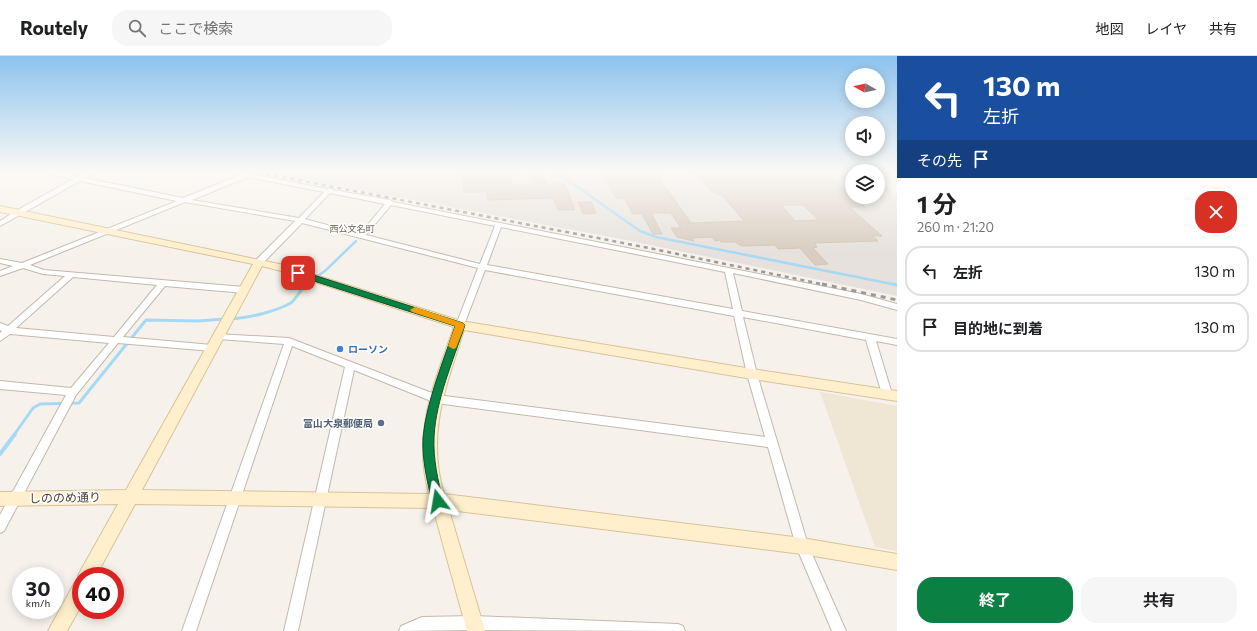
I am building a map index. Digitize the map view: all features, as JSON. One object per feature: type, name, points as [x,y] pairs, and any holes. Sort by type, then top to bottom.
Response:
[{"type":"street","points":[[0,224],[16,213],[44,198]]},
{"type":"street","points":[[172,198],[299,220],[482,267],[897,342]]},
{"type":"street","points":[[0,274],[189,198]]},
{"type":"street","points":[[92,567],[259,262],[322,198]]},
{"type":"street","points":[[369,198],[860,297],[897,307]]},
{"type":"street","points":[[362,236],[390,202]]},
{"type":"street","points":[[0,209],[284,268],[460,325],[752,374],[892,395],[870,337]]},
{"type":"street","points":[[475,627],[431,475],[429,438],[436,399],[460,325],[498,224]]},
{"type":"street","points":[[0,261],[22,265],[44,272],[244,290]]},
{"type":"street","points":[[728,270],[752,374],[802,546],[839,631]]},
{"type":"street","points":[[0,338],[71,275]]},
{"type":"street","points":[[0,527],[73,392],[164,282]]},
{"type":"street","points":[[0,326],[9,331],[212,348]]},
{"type":"street","points":[[219,336],[289,340],[436,399],[772,443]]},
{"type":"street","points":[[189,631],[289,340]]},
{"type":"street","points":[[291,631],[350,365]]},
{"type":"street","points":[[0,384],[73,392]]},
{"type":"street","name":"しののめ通り","points":[[0,499],[131,496],[438,501],[802,546],[897,562]]},
{"type":"street","points":[[57,631],[72,604]]},
{"type":"street","points":[[406,631],[422,624],[475,627],[678,631]]},
{"type":"shaded area","points":[[400,198],[845,198],[845,204],[885,204],[885,198],[897,198],[897,296],[621,239]]},
{"type":"shaded area","points":[[820,392],[897,406],[897,551],[875,547]]},
{"type":"building","points":[[487,198],[570,198],[575,210],[558,210],[553,198],[488,200]]},
{"type":"building","points":[[616,198],[673,198],[691,223],[744,221],[725,198],[845,198],[845,204],[862,204],[865,207],[849,207],[882,236],[873,236],[878,241],[814,243],[817,247],[813,248],[828,264],[815,265],[800,248],[778,249],[775,245],[742,246],[735,242],[721,242],[720,240],[715,241],[712,237],[692,238],[694,241],[677,237],[671,228],[681,228],[671,213],[651,213],[662,234],[653,234],[642,214],[633,214],[624,198]],"holes":[[[781,205],[803,205],[819,220],[795,221]]]},
{"type":"building","points":[[578,202],[591,202],[596,213],[583,214]]},
{"type":"waterway","points":[[593,198],[640,231],[656,237],[897,285]]},
{"type":"waterway","points":[[306,285],[326,270],[356,241]]},
{"type":"waterway","points":[[893,284],[897,285]]},
{"type":"waterway","points":[[230,319],[261,314],[291,303],[306,285]]},
{"type":"waterway","points":[[14,435],[33,408],[40,404],[79,403],[146,320],[198,321],[224,319]]},
{"type":"waterway","points":[[0,454],[15,434]]},
{"type":"railway","points":[[390,198],[644,247],[826,285]]},
{"type":"railway","points":[[822,284],[897,300]]},
{"type":"slow traffic","points":[[415,310],[460,325],[453,346]]},
{"type":"place","name":"ローソン","points":[[340,349]]},
{"type":"place","name":"富山大泉郵便局","points":[[381,423]]},
{"type":"district","name":"西公文名町","points":[[352,228]]},
{"type":"route","points":[[298,273],[460,325],[436,399],[429,438],[431,475],[438,501]]}]
